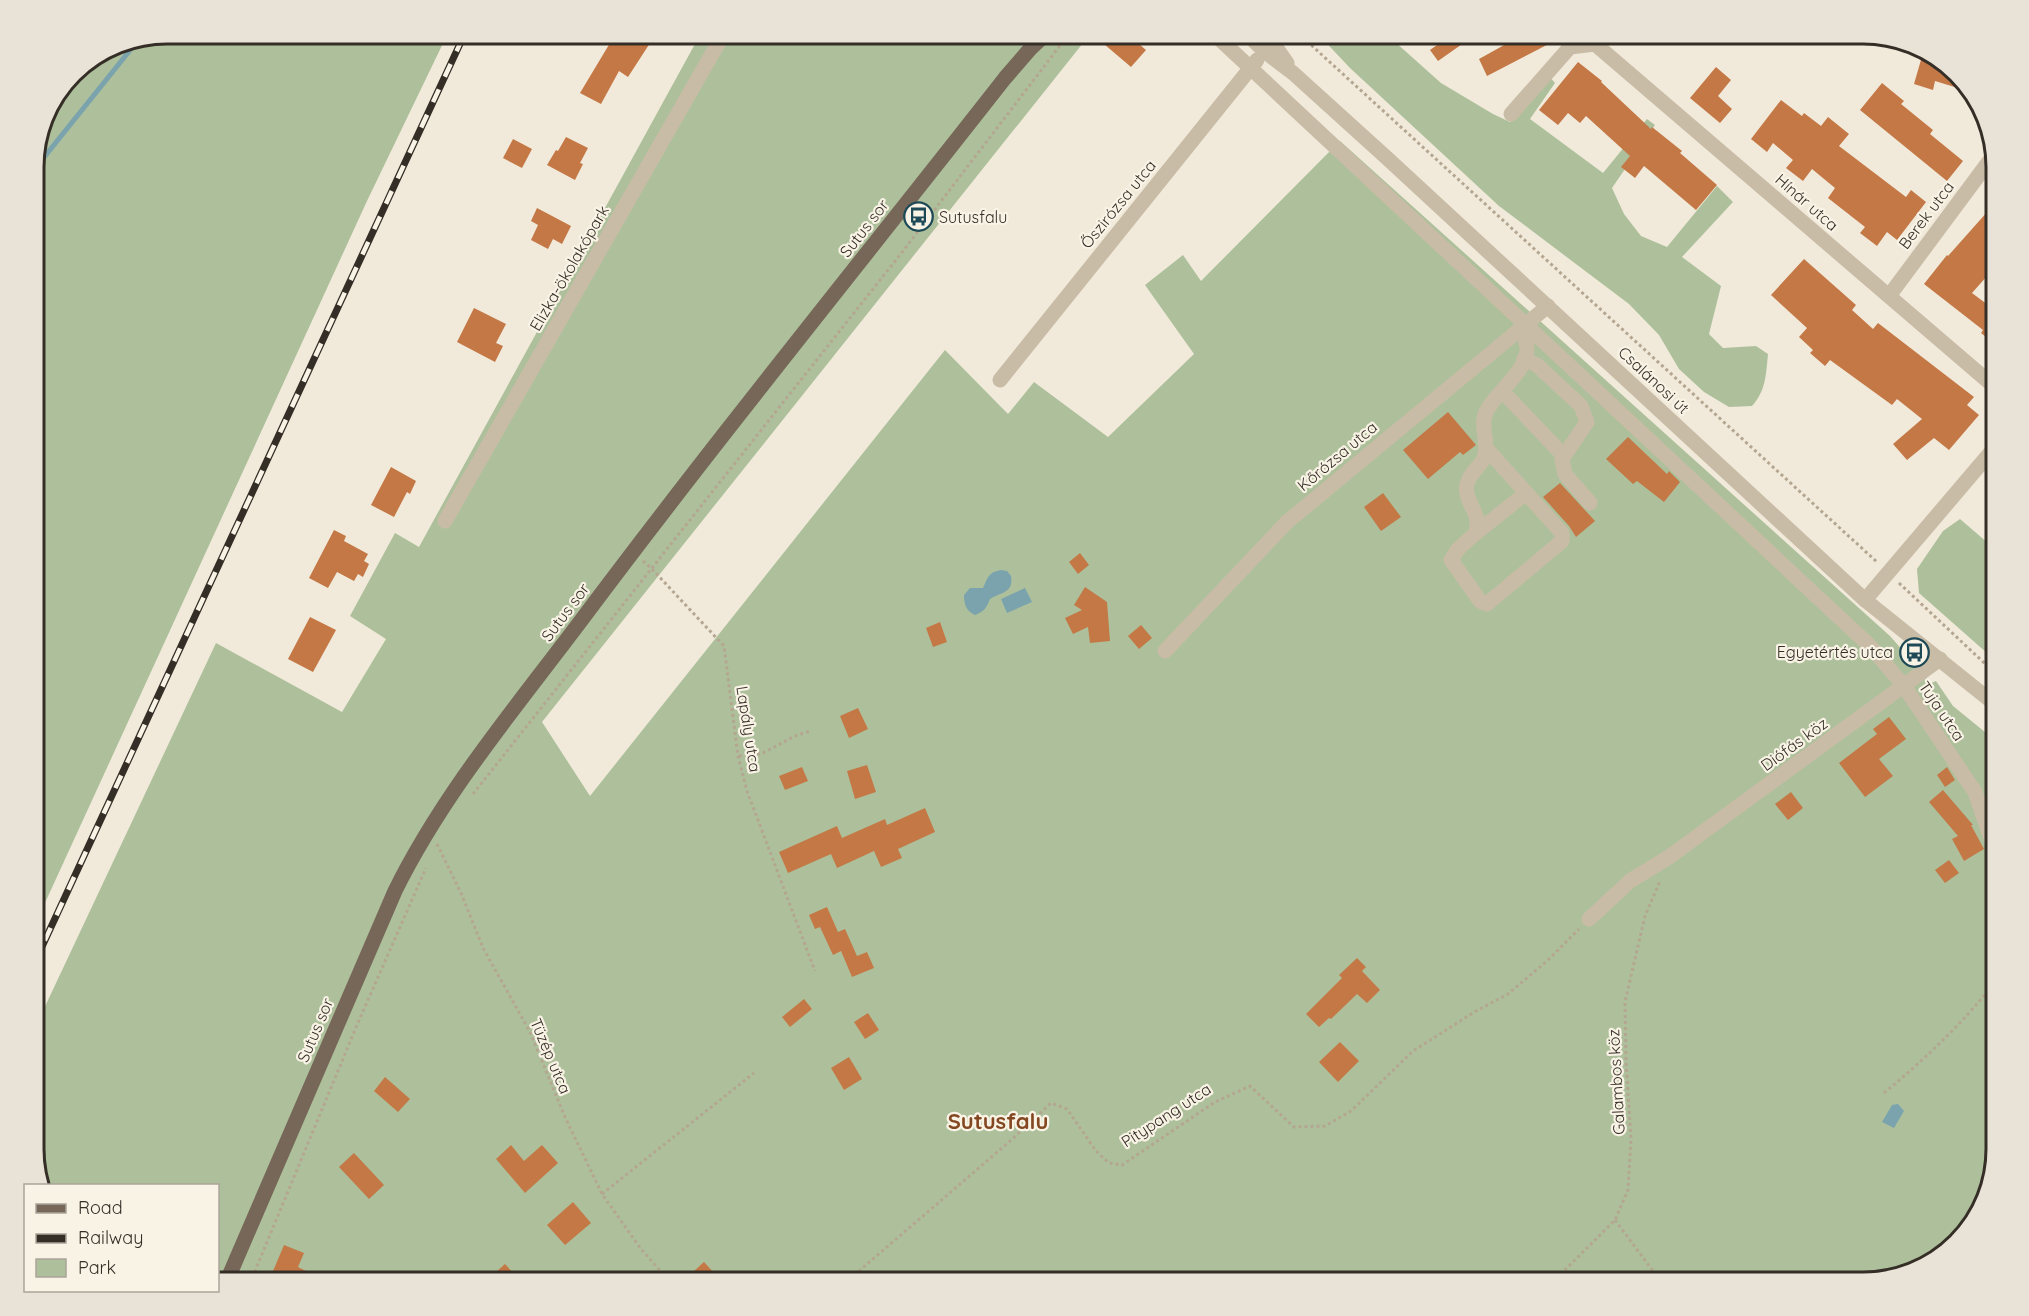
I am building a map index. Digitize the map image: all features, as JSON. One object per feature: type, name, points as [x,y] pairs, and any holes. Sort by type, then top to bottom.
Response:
[{"type":"main road","name":"Sutus sor","points":[[230,1273],[390,902],[431,825],[452,793],[632,553],[1005,78],[1035,44]]},
{"type":"street","name":"Elizka-ökolakópark","points":[[445,521],[718,44]]},
{"type":"street","name":"Tuja utca","points":[[1226,44],[1522,327],[1870,646],[1904,686],[1975,792],[1986,824]]},
{"type":"street","name":"Csalánosi út","points":[[1257,44],[1293,73],[1548,306],[1865,600],[1986,697]]},
{"type":"street","name":"Csalánosi út","points":[[1273,44],[1293,73]]},
{"type":"street","points":[[1511,114],[1570,47],[1576,44]]},
{"type":"street","name":"Hínár utca","points":[[1587,44],[1986,379]]},
{"type":"street","name":"Őszirózsa utca","points":[[1000,380],[1264,51]]},
{"type":"street","name":"Berek utca","points":[[1888,296],[1986,165]]},
{"type":"street","name":"Kőrózsa utca","points":[[1165,651],[1287,522],[1548,306]]},
{"type":"street","points":[[1476,533],[1478,522],[1466,492],[1471,473],[1484,459],[1485,412],[1519,372],[1524,359],[1527,343],[1522,327]]},
{"type":"street","points":[[1524,359],[1537,365],[1581,406],[1587,422],[1562,459],[1565,474],[1590,503]]},
{"type":"street","points":[[1502,391],[1564,456]]},
{"type":"street","points":[[1486,448],[1562,533],[1562,541],[1487,604],[1480,601],[1451,560],[1458,549],[1526,493]]},
{"type":"street","points":[[1865,600],[1986,458]]},
{"type":"street","name":"Diófás köz","points":[[1669,858],[1940,659]]},
{"type":"street","points":[[1589,919],[1630,881],[1669,858]]},
{"type":"path","points":[[467,801],[903,251],[1061,44]]},
{"type":"path","points":[[1310,44],[1889,573],[1986,665]]},
{"type":"path","name":"Lapály utca","points":[[632,553],[651,568],[724,646],[738,756],[747,791],[816,971]]},
{"type":"path","points":[[738,756],[763,753],[795,736],[810,731]]},
{"type":"path","name":"Tüzép utca","points":[[431,825],[437,844],[461,893],[483,948],[530,1032],[565,1118],[602,1194],[641,1249],[662,1273]]},
{"type":"path","points":[[433,854],[437,844]]},
{"type":"path","name":"Galambos köz","points":[[1562,1273],[1615,1220],[1628,1190],[1631,1139],[1625,1002],[1645,916],[1669,858]]},
{"type":"path","points":[[253,1273],[357,1024],[428,865]]},
{"type":"path","name":"Pitypang utca","points":[[857,1273],[1051,1103],[1067,1109],[1095,1151],[1109,1163],[1122,1165],[1215,1102],[1250,1086],[1294,1127],[1325,1126],[1351,1111],[1413,1050],[1508,994],[1547,961],[1589,919]]},
{"type":"path","points":[[1884,1093],[1928,1056],[1986,994]]},
{"type":"path","points":[[602,1194],[754,1073]]},
{"type":"path","points":[[1615,1220],[1655,1273]]},
{"type":"green space","points":[[443,44],[367,201],[44,905],[44,158],[46,142],[56,112],[79,79],[98,64],[127,50],[150,45]]},
{"type":"green space","points":[[695,44],[1082,44],[542,722],[590,796],[945,350],[1008,414],[1034,382],[1108,437],[1194,354],[1145,285],[1183,255],[1201,281],[1340,141],[1890,636],[1931,683],[1936,681],[1953,706],[1986,733],[1986,1150],[1983,1174],[1973,1204],[1950,1237],[1924,1256],[1894,1268],[1863,1273],[219,1273],[219,1184],[49,1184],[44,1158],[44,1009],[216,643],[342,712],[386,639],[350,616],[395,533],[419,547]]},
{"type":"green space","points":[[1327,44],[1397,44],[1441,83],[1510,122],[1549,76],[1555,83],[1530,119],[1603,173],[1647,119],[1655,125],[1612,188],[1624,214],[1641,236],[1667,247],[1717,186],[1733,202],[1682,257],[1721,286],[1709,334],[1723,348],[1756,346],[1768,354],[1763,388],[1757,400],[1752,406],[1729,407],[1704,392],[1679,369],[1659,335],[1629,304],[1499,206],[1350,68]]},
{"type":"green space","points":[[1960,519],[1986,541],[1986,652],[1919,593],[1917,569],[1943,531]]},
{"type":"water","points":[[1001,570],[1007,571],[1011,576],[1009,589],[990,599],[981,612],[975,615],[969,611],[964,595],[970,588],[983,588],[989,576]]},
{"type":"water","points":[[1025,588],[1032,602],[1007,613],[1001,599]]},
{"type":"water","points":[[1898,1104],[1904,1111],[1894,1128],[1882,1122],[1892,1105]]},
{"type":"building","points":[[609,44],[649,44],[628,77],[619,71],[601,104],[580,93]]},
{"type":"building","points":[[1104,44],[1139,44],[1146,50],[1131,67]]},
{"type":"building","points":[[1438,44],[1462,44],[1438,61],[1430,50]]},
{"type":"building","points":[[1506,44],[1549,44],[1487,76],[1479,59]]},
{"type":"building","points":[[1921,59],[1944,74],[1957,88],[1935,81],[1933,90],[1914,84]]},
{"type":"building","points":[[1578,62],[1602,81],[1651,129],[1652,127],[1682,151],[1680,153],[1717,185],[1696,210],[1644,166],[1635,178],[1621,167],[1630,156],[1586,116],[1580,123],[1568,113],[1558,125],[1539,110]]},
{"type":"building","points":[[1716,67],[1731,80],[1718,96],[1732,109],[1720,123],[1690,98]]},
{"type":"building","points":[[1882,83],[1904,101],[1901,104],[1933,130],[1930,134],[1963,161],[1947,181],[1860,110]]},
{"type":"building","points":[[1781,100],[1802,116],[1804,113],[1821,126],[1828,117],[1849,134],[1839,146],[1906,197],[1911,190],[1926,202],[1897,240],[1887,232],[1877,246],[1860,233],[1865,227],[1828,198],[1835,188],[1812,169],[1803,181],[1786,168],[1793,160],[1773,143],[1767,152],[1751,139]]},
{"type":"building","points":[[566,137],[588,148],[575,180],[547,165]]},
{"type":"building","points":[[513,139],[532,149],[522,168],[503,158]]},
{"type":"building","points":[[537,208],[571,226],[562,244],[553,239],[548,249],[531,240],[538,225],[531,221]]},
{"type":"building","points":[[1986,213],[1986,277],[1972,293],[1986,304],[1986,337],[1981,333],[1983,330],[1924,284]]},
{"type":"building","points":[[1804,259],[1856,305],[1852,310],[1873,329],[1878,323],[1974,397],[1967,405],[1979,415],[1949,450],[1934,438],[1907,460],[1893,444],[1922,419],[1897,399],[1892,405],[1830,360],[1825,366],[1810,353],[1813,350],[1799,337],[1807,328],[1771,295]]},
{"type":"building","points":[[474,308],[506,324],[496,343],[503,346],[495,362],[457,342]]},
{"type":"building","points":[[1448,412],[1476,445],[1463,455],[1460,452],[1428,479],[1403,450]]},
{"type":"building","points":[[1628,437],[1667,474],[1669,471],[1680,482],[1664,502],[1637,481],[1633,484],[1606,459]]},
{"type":"building","points":[[391,467],[416,481],[410,494],[407,492],[394,517],[371,505]]},
{"type":"building","points":[[1560,483],[1595,521],[1576,537],[1543,497]]},
{"type":"building","points":[[1383,493],[1401,517],[1381,531],[1364,507]]},
{"type":"building","points":[[334,530],[346,536],[344,541],[368,554],[364,561],[369,564],[363,577],[358,574],[354,581],[337,572],[328,588],[309,578]]},
{"type":"building","points":[[1080,553],[1089,565],[1078,574],[1069,562]]},
{"type":"building","points":[[1085,587],[1107,602],[1110,641],[1090,643],[1088,627],[1073,634],[1065,618],[1082,610],[1074,605]]},
{"type":"building","points":[[310,617],[336,630],[313,672],[288,659]]},
{"type":"building","points":[[940,622],[947,642],[933,647],[926,628]]},
{"type":"building","points":[[1141,625],[1152,638],[1139,649],[1128,636]]},
{"type":"building","points":[[858,708],[868,729],[849,738],[840,716]]},
{"type":"building","points":[[1889,717],[1906,739],[1879,759],[1893,776],[1865,797],[1839,763],[1877,734],[1873,729]]},
{"type":"building","points":[[867,765],[876,792],[855,799],[847,771]]},
{"type":"building","points":[[802,767],[808,781],[785,790],[779,776]]},
{"type":"building","points":[[1947,767],[1955,780],[1945,787],[1937,775]]},
{"type":"building","points":[[1943,790],[1973,825],[1971,825],[1984,849],[1964,861],[1952,839],[1958,836],[1929,802]]},
{"type":"building","points":[[1791,792],[1803,808],[1788,820],[1775,804]]},
{"type":"building","points":[[925,808],[935,832],[898,849],[902,858],[881,867],[874,851],[837,868],[831,854],[788,873],[779,852],[837,826],[842,838],[885,819],[887,825]]},
{"type":"building","points":[[1949,860],[1959,873],[1945,883],[1935,870]]},
{"type":"building","points":[[827,907],[838,932],[845,929],[857,956],[867,952],[874,968],[852,977],[841,951],[833,955],[820,927],[815,929],[809,915]]},
{"type":"building","points":[[1357,958],[1366,967],[1362,971],[1380,990],[1367,1003],[1357,994],[1331,1019],[1329,1018],[1319,1027],[1306,1014],[1342,978],[1339,975]]},
{"type":"building","points":[[804,999],[812,1009],[790,1027],[782,1017]]},
{"type":"building","points":[[868,1013],[879,1030],[865,1039],[854,1022]]},
{"type":"building","points":[[1340,1042],[1359,1061],[1338,1082],[1319,1062]]},
{"type":"building","points":[[849,1057],[862,1079],[844,1090],[831,1068]]},
{"type":"building","points":[[385,1077],[410,1099],[398,1112],[374,1091]]},
{"type":"building","points":[[511,1145],[524,1161],[542,1145],[558,1163],[525,1193],[496,1159]]},
{"type":"building","points":[[354,1153],[384,1185],[369,1199],[339,1167]]},
{"type":"building","points":[[573,1202],[591,1223],[565,1245],[547,1225]]},
{"type":"building","points":[[284,1245],[304,1253],[298,1267],[310,1273],[272,1273]]},
{"type":"building","points":[[704,1262],[714,1273],[692,1273]]},
{"type":"building","points":[[505,1264],[513,1273],[495,1273]]},
{"type":"waterway","points":[[44,157],[131,49]]},
{"type":"railway","points":[[44,942],[460,44]]},
{"type":"place","name":"Sutusfalu","points":[[918,217]]},
{"type":"place","name":"Egyetértés utca","points":[[1914,652]]},
{"type":"district","name":"Sutusfalu","points":[[998,1121]]}]
